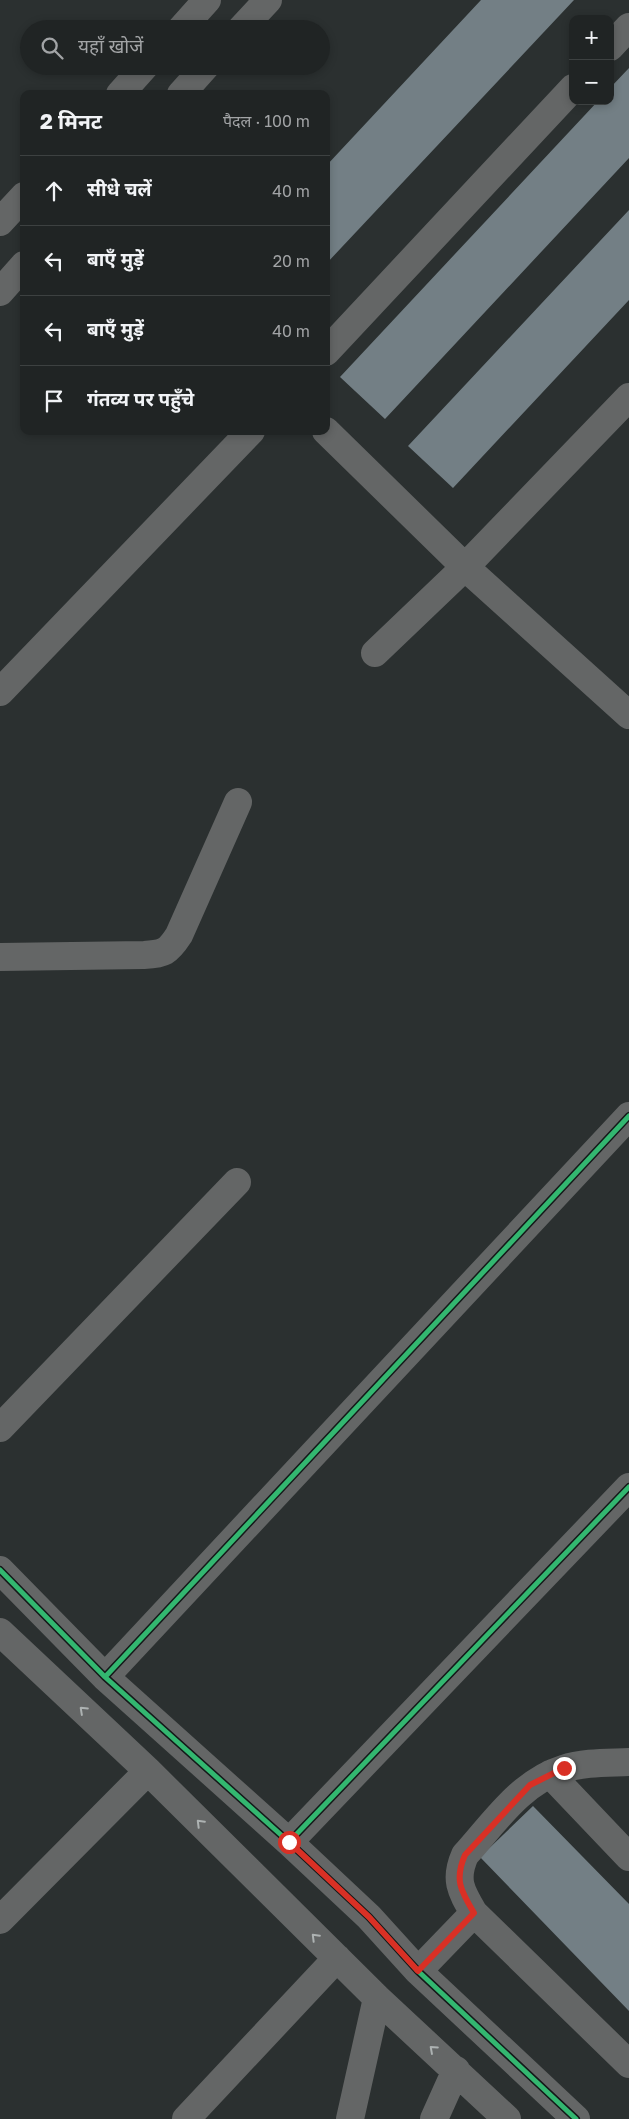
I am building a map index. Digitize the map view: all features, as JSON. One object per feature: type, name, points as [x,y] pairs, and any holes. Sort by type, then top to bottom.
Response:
[{"type":"street","points":[[189,20],[208,0]]},
{"type":"street","points":[[249,20],[268,0]]},
{"type":"street","points":[[614,43],[629,27]]},
{"type":"street","points":[[124,90],[137,75]]},
{"type":"street","points":[[185,90],[198,75]]},
{"type":"street","points":[[330,348],[569,92]]},
{"type":"street","points":[[0,222],[20,200]]},
{"type":"street","points":[[0,292],[20,270]]},
{"type":"street","points":[[375,653],[465,567],[629,397]]},
{"type":"street","points":[[0,692],[247,435]]},
{"type":"street","points":[[330,435],[465,567],[629,715]]},
{"type":"street","points":[[0,957],[154,955],[169,950],[179,935],[238,802]]},
{"type":"street","points":[[105,1677],[629,1116]]},
{"type":"street","points":[[0,1428],[237,1182]]},
{"type":"street","points":[[289,1842],[629,1487]]},
{"type":"street","points":[[0,1570],[105,1677],[289,1842],[369,1917],[418,1971],[576,2119]]},
{"type":"street","points":[[0,1632],[148,1771],[377,1998],[456,2070],[506,2119]]},
{"type":"street","points":[[629,1762],[590,1763],[564,1768],[530,1785],[465,1855],[461,1865],[459,1882],[461,1892],[474,1913],[629,2064]]},
{"type":"street","points":[[0,1920],[148,1771]]},
{"type":"street","points":[[550,1774],[629,1857]]},
{"type":"street","points":[[418,1971],[474,1913]]},
{"type":"street","points":[[186,2119],[336,1958]]},
{"type":"street","points":[[350,2119],[377,1998]]},
{"type":"street","points":[[434,2119],[456,2070]]},
{"type":"building","points":[[481,0],[574,0],[330,260],[330,162]]},
{"type":"building","points":[[629,68],[629,158],[385,419],[340,377],[594,105],[614,105],[614,84]]},
{"type":"building","points":[[629,210],[629,300],[453,488],[408,446]]},
{"type":"building","points":[[533,1806],[629,1904],[629,2011],[480,1857]]},
{"type":"cycle path","points":[[105,1677],[629,1116]]},
{"type":"cycle path","points":[[289,1842],[629,1487]]},
{"type":"cycle path","points":[[0,1570],[105,1677],[289,1842],[369,1917],[418,1971],[576,2119]]},
{"type":"route","points":[[289,1842],[369,1917],[418,1971],[474,1913],[461,1892],[459,1882],[461,1865],[465,1855],[530,1785],[564,1768]]}]
